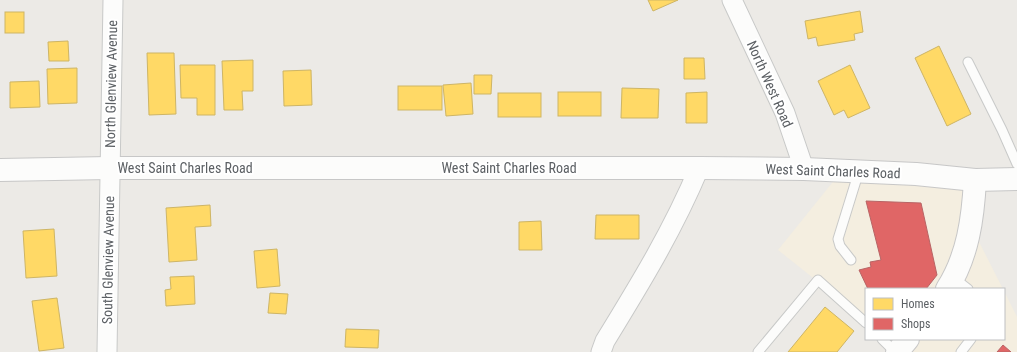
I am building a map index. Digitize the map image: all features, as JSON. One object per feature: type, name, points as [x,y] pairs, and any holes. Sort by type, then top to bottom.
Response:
[{"type":"main road","name":"West Saint Charles Road","points":[[0,170],[109,168],[699,168],[804,169],[916,174],[975,180],[1017,179]]},
{"type":"main road","points":[[956,285],[973,212],[975,180]]},
{"type":"main road","points":[[896,352],[907,340]]},
{"type":"street","name":"North Glenview Avenue","points":[[109,168],[113,0]]},
{"type":"street","name":"North West Road","points":[[732,0],[785,113],[804,169]]},
{"type":"street","name":"South Glenview Avenue","points":[[107,352],[109,168]]},
{"type":"street","points":[[601,352],[605,341],[658,254],[687,197],[699,168]]},
{"type":"lane","points":[[968,62],[1002,130],[1017,164]]},
{"type":"lane","points":[[851,260],[840,246],[838,239],[859,171]]},
{"type":"lane","points":[[758,352],[818,280],[865,322]]},
{"type":"lane","points":[[883,340],[896,352]]},
{"type":"lane","points":[[961,352],[970,340]]},
{"type":"shaded area","points":[[836,178],[970,185],[955,257],[939,288],[865,288],[865,319],[778,250]]},
{"type":"shaded area","points":[[975,234],[1002,288],[953,288]]},
{"type":"shaded area","points":[[1005,293],[1017,317],[1017,352],[904,352],[914,340],[1005,340]]},
{"type":"building: Homes","points":[[648,0],[678,0],[653,11]]},
{"type":"building: Homes","points":[[860,11],[863,32],[854,34],[855,40],[818,46],[816,37],[808,39],[805,21]]},
{"type":"building: Homes","points":[[5,12],[24,12],[24,33],[5,33]]},
{"type":"building: Homes","points":[[68,41],[69,61],[49,61],[48,42]]},
{"type":"building: Homes","points":[[939,46],[971,114],[947,126],[915,58]]},
{"type":"building: Homes","points":[[147,53],[174,53],[176,114],[149,115]]},
{"type":"building: Homes","points":[[684,58],[704,58],[705,79],[684,79]]},
{"type":"building: Homes","points":[[253,60],[253,91],[242,91],[243,110],[224,110],[222,61]]},
{"type":"building: Homes","points":[[180,65],[215,65],[215,115],[197,115],[197,98],[181,98]]},
{"type":"building: Homes","points":[[850,65],[870,108],[848,118],[844,110],[834,115],[818,81]]},
{"type":"building: Homes","points":[[77,68],[77,103],[48,104],[47,69]]},
{"type":"building: Homes","points":[[311,70],[312,105],[284,106],[283,71]]},
{"type":"building: Homes","points":[[474,75],[492,75],[491,94],[474,94]]},
{"type":"building: Homes","points":[[39,81],[40,107],[10,108],[10,82]]},
{"type":"building: Homes","points":[[471,83],[473,114],[446,116],[443,85]]},
{"type":"building: Homes","points":[[398,86],[442,86],[442,110],[398,110]]},
{"type":"building: Homes","points":[[622,88],[659,89],[658,118],[621,118]]},
{"type":"building: Homes","points":[[558,92],[601,92],[601,116],[558,116]]},
{"type":"building: Homes","points":[[707,92],[707,123],[686,123],[686,93]]},
{"type":"building: Homes","points":[[498,93],[541,93],[541,117],[498,117]]},
{"type":"building: Homes","points":[[210,205],[211,226],[195,227],[197,260],[169,262],[166,208]]},
{"type":"building: Homes","points":[[596,215],[639,215],[639,239],[595,239]]},
{"type":"building: Homes","points":[[541,221],[542,250],[519,250],[519,222]]},
{"type":"building: Homes","points":[[54,229],[57,276],[26,278],[23,231]]},
{"type":"building: Homes","points":[[277,249],[280,286],[257,288],[254,251]]},
{"type":"building: Homes","points":[[194,276],[195,304],[166,306],[165,290],[171,289],[170,277]]},
{"type":"building: Homes","points":[[270,293],[288,294],[286,314],[268,313]]},
{"type":"building: Homes","points":[[57,298],[64,348],[39,351],[32,301]]},
{"type":"building: Homes","points":[[825,307],[854,331],[837,352],[788,352]]},
{"type":"building: Homes","points":[[346,329],[379,330],[378,348],[345,347]]},
{"type":"building: Shops","points":[[866,201],[921,203],[937,275],[927,288],[868,288],[859,270],[871,267],[870,262],[881,260]]},
{"type":"building: Shops","points":[[1003,345],[1011,352],[997,352]]}]
